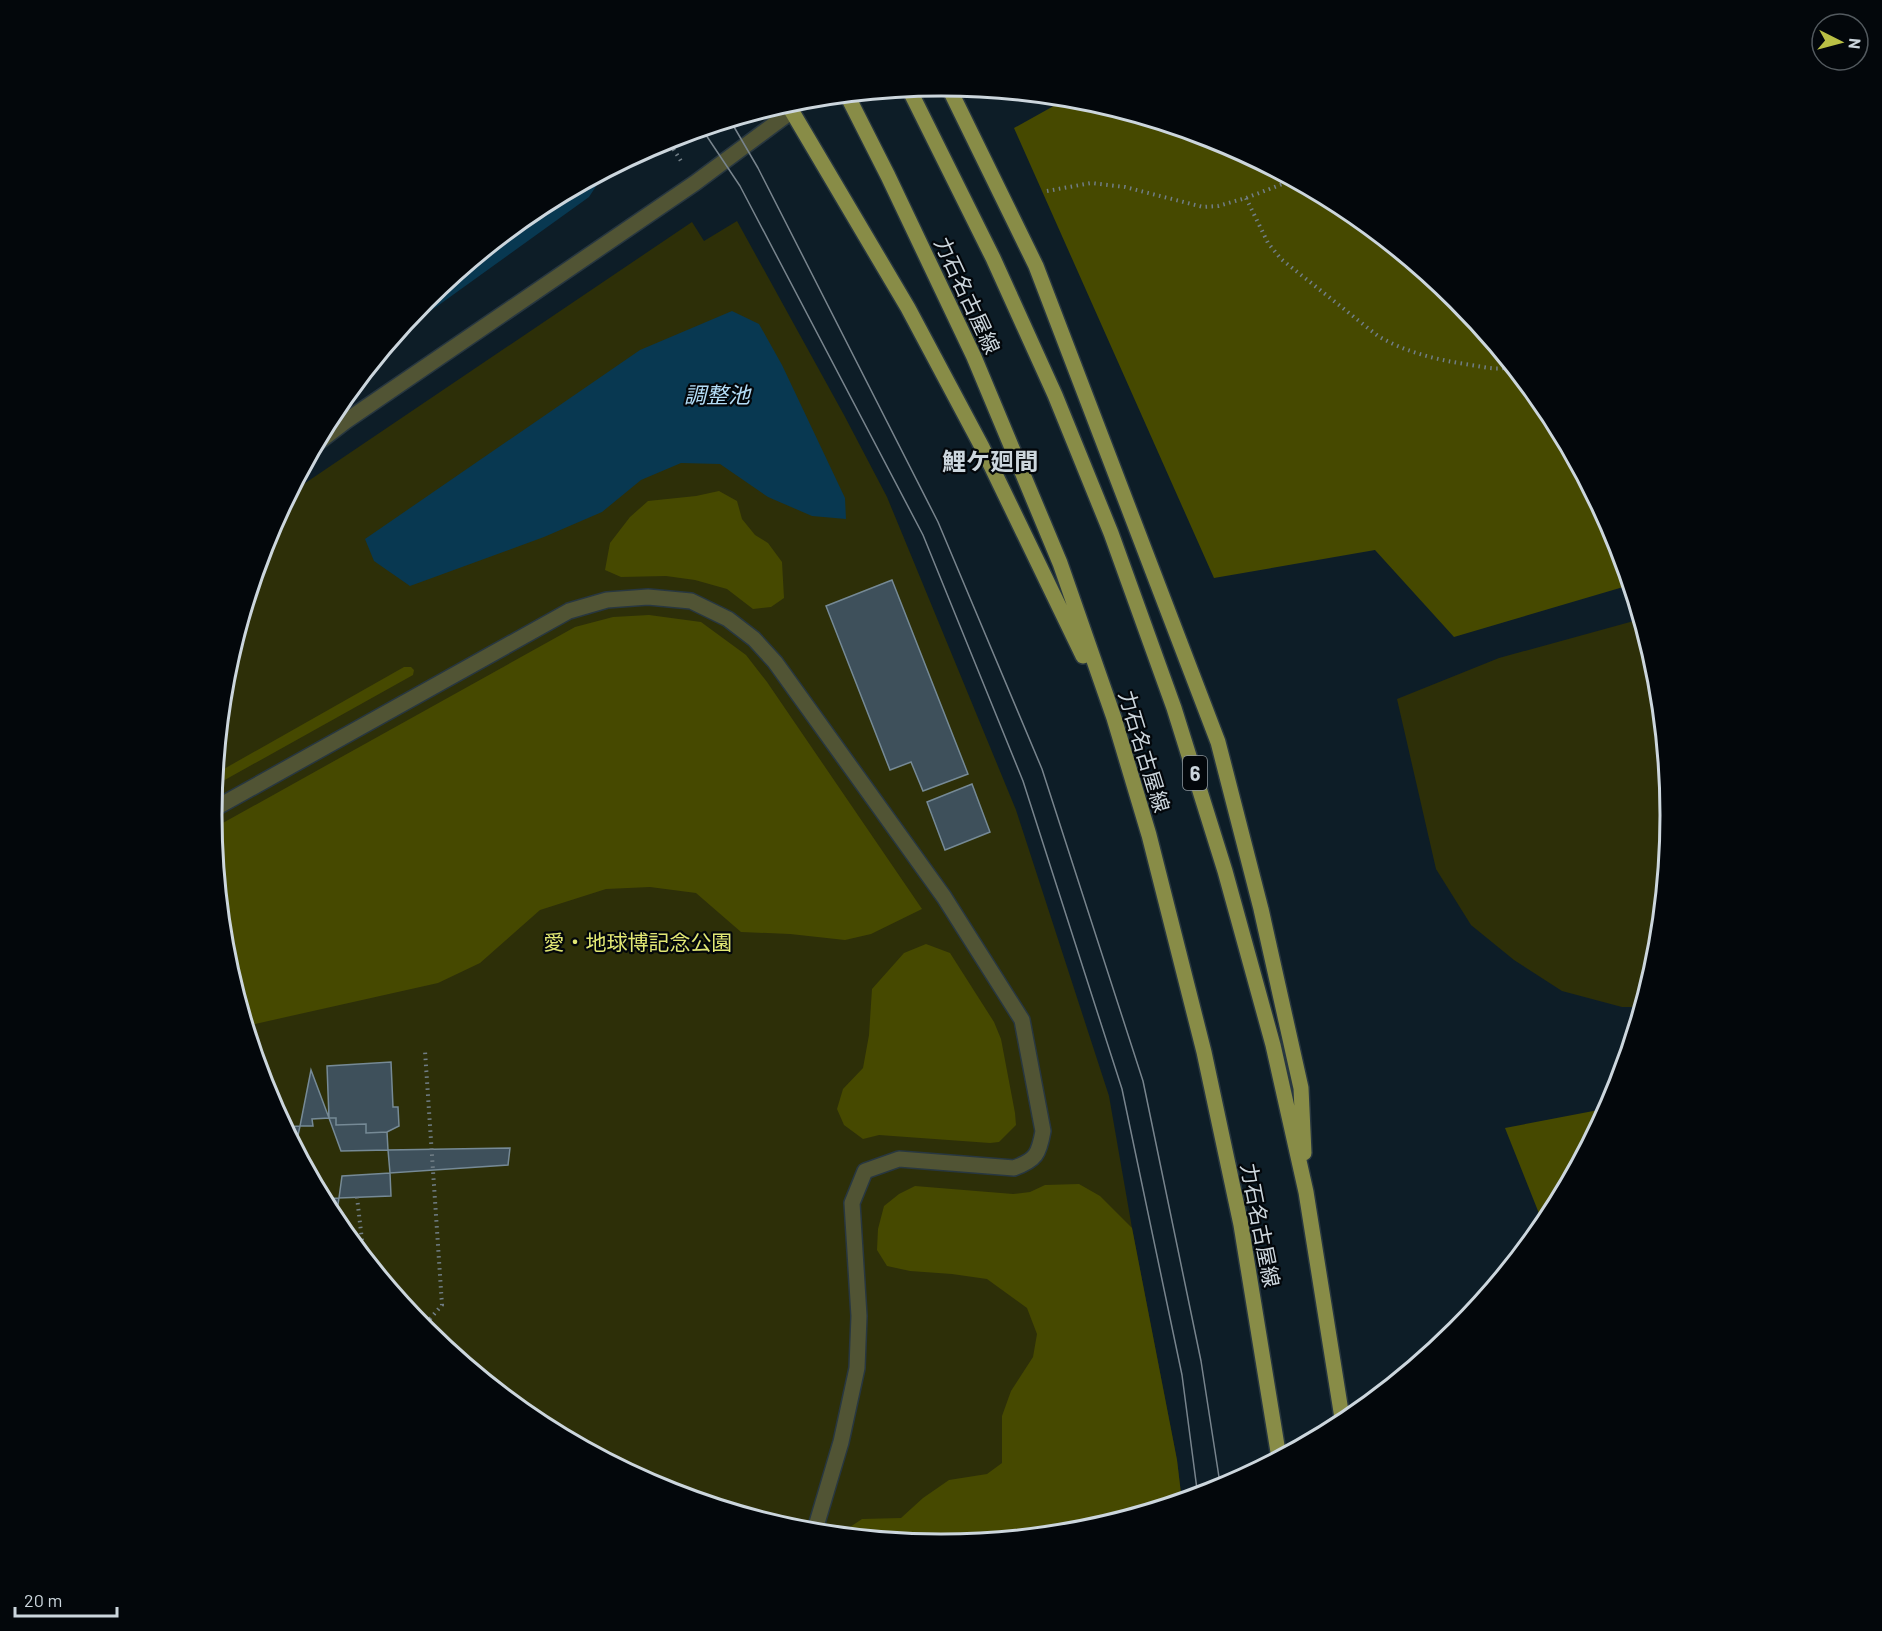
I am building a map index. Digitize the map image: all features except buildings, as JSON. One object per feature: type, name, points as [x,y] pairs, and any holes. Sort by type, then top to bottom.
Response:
[{"type":"main road","name":"力石名古屋線","points":[[913,97],[998,268],[1055,395],[1119,555],[1174,708],[1225,871],[1273,1045],[1306,1192],[1341,1414]]},
{"type":"main road","name":"6","points":[[953,97],[1036,266],[1218,742],[1261,909],[1301,1088],[1306,1192]]},
{"type":"main road","name":"力石名古屋線","points":[[850,102],[974,357],[1060,563],[1113,718],[1149,835],[1204,1052],[1241,1225],[1279,1451]]},
{"type":"main road","points":[[793,112],[908,308],[982,447],[1113,718]]},
{"type":"street","points":[[334,430],[695,183],[780,115]]},
{"type":"street","points":[[343,416],[346,421]]},
{"type":"street","points":[[222,804],[568,611],[606,600],[648,597],[692,602],[728,619],[754,639],[775,662],[944,897],[1022,1020],[1043,1131],[1040,1148],[1030,1162],[1014,1168],[899,1160],[865,1171],[852,1203],[859,1316],[857,1368],[841,1442],[817,1524]]},
{"type":"path","points":[[1047,190],[1091,183],[1125,187],[1203,207],[1218,206],[1246,198],[1284,183]]},
{"type":"path","points":[[1246,198],[1268,243],[1281,259],[1378,336],[1395,346],[1440,360],[1505,369]]},
{"type":"path","points":[[425,1051],[442,1305],[429,1320]]},
{"type":"path","points":[[357,1197],[362,1243]]},
{"type":"green space","name":"愛・地球博記念公園","points":[[737,221],[844,415],[887,497],[1016,810],[1109,1096],[1177,1460],[1181,1494],[1172,1497],[1081,1521],[1035,1529],[941,1535],[894,1533],[847,1529],[755,1510],[710,1497],[623,1461],[541,1414],[503,1386],[432,1324],[400,1290],[370,1254],[318,1175],[276,1091],[246,1002],[235,956],[223,863],[223,768],[235,675],[246,629],[276,540],[296,497],[302,485],[692,222],[704,241]]},
{"type":"green space","points":[[1634,621],[1647,675],[1654,722],[1659,768],[1660,816],[1659,863],[1654,909],[1647,956],[1634,1007],[1622,1007],[1562,991],[1514,960],[1471,925],[1436,869],[1397,699],[1499,658]]},
{"type":"shaded area","points":[[1055,105],[1127,121],[1172,134],[1259,170],[1301,192],[1341,217],[1379,245],[1450,307],[1512,377],[1564,456],[1586,497],[1606,540],[1623,587],[1454,637],[1375,550],[1214,578],[1014,128]]},
{"type":"shaded area","points":[[719,491],[737,501],[742,519],[755,535],[768,543],[782,562],[784,598],[771,607],[753,609],[727,589],[695,580],[666,576],[621,577],[605,570],[610,543],[630,517],[648,501]]},
{"type":"shaded area","points":[[649,615],[701,622],[746,655],[767,682],[922,909],[871,934],[845,940],[741,932],[696,893],[650,887],[606,889],[540,910],[480,963],[438,983],[253,1024],[235,956],[223,863],[222,823],[575,627],[613,617]]},
{"type":"shaded area","points":[[404,667],[411,667],[414,670],[413,675],[223,781],[223,769]]},
{"type":"shaded area","points":[[926,944],[950,953],[994,1022],[1001,1039],[1016,1125],[999,1142],[879,1135],[863,1139],[844,1125],[837,1109],[843,1089],[863,1068],[869,1035],[872,989],[904,953]]},
{"type":"shaded area","points":[[1597,1110],[1564,1175],[1539,1214],[1505,1128]]},
{"type":"shaded area","points":[[1079,1184],[1100,1196],[1132,1228],[1177,1460],[1181,1494],[1127,1510],[1035,1529],[941,1535],[847,1529],[862,1519],[901,1518],[923,1498],[949,1480],[987,1474],[1002,1463],[1002,1416],[1011,1391],[1033,1357],[1037,1334],[1027,1308],[987,1279],[910,1271],[887,1266],[877,1250],[878,1229],[884,1206],[899,1194],[915,1186],[1013,1194],[1030,1192],[1045,1185]]},
{"type":"water","points":[[598,183],[589,197],[423,316],[503,245],[541,217]]},
{"type":"water","name":"調整池","points":[[732,311],[759,324],[782,365],[845,498],[846,519],[812,516],[768,497],[720,464],[681,463],[641,480],[602,512],[544,537],[410,586],[374,561],[365,539],[640,350]]},
{"type":"tram line","points":[[734,127],[758,168],[938,522],[1042,769],[1143,1081],[1201,1361],[1219,1479]]},
{"type":"tram line","points":[[706,135],[740,186],[923,535],[1023,781],[1122,1089],[1182,1375],[1197,1487]]},
{"type":"district","name":"鯉ケ廻間","points":[[990,460]]}]
